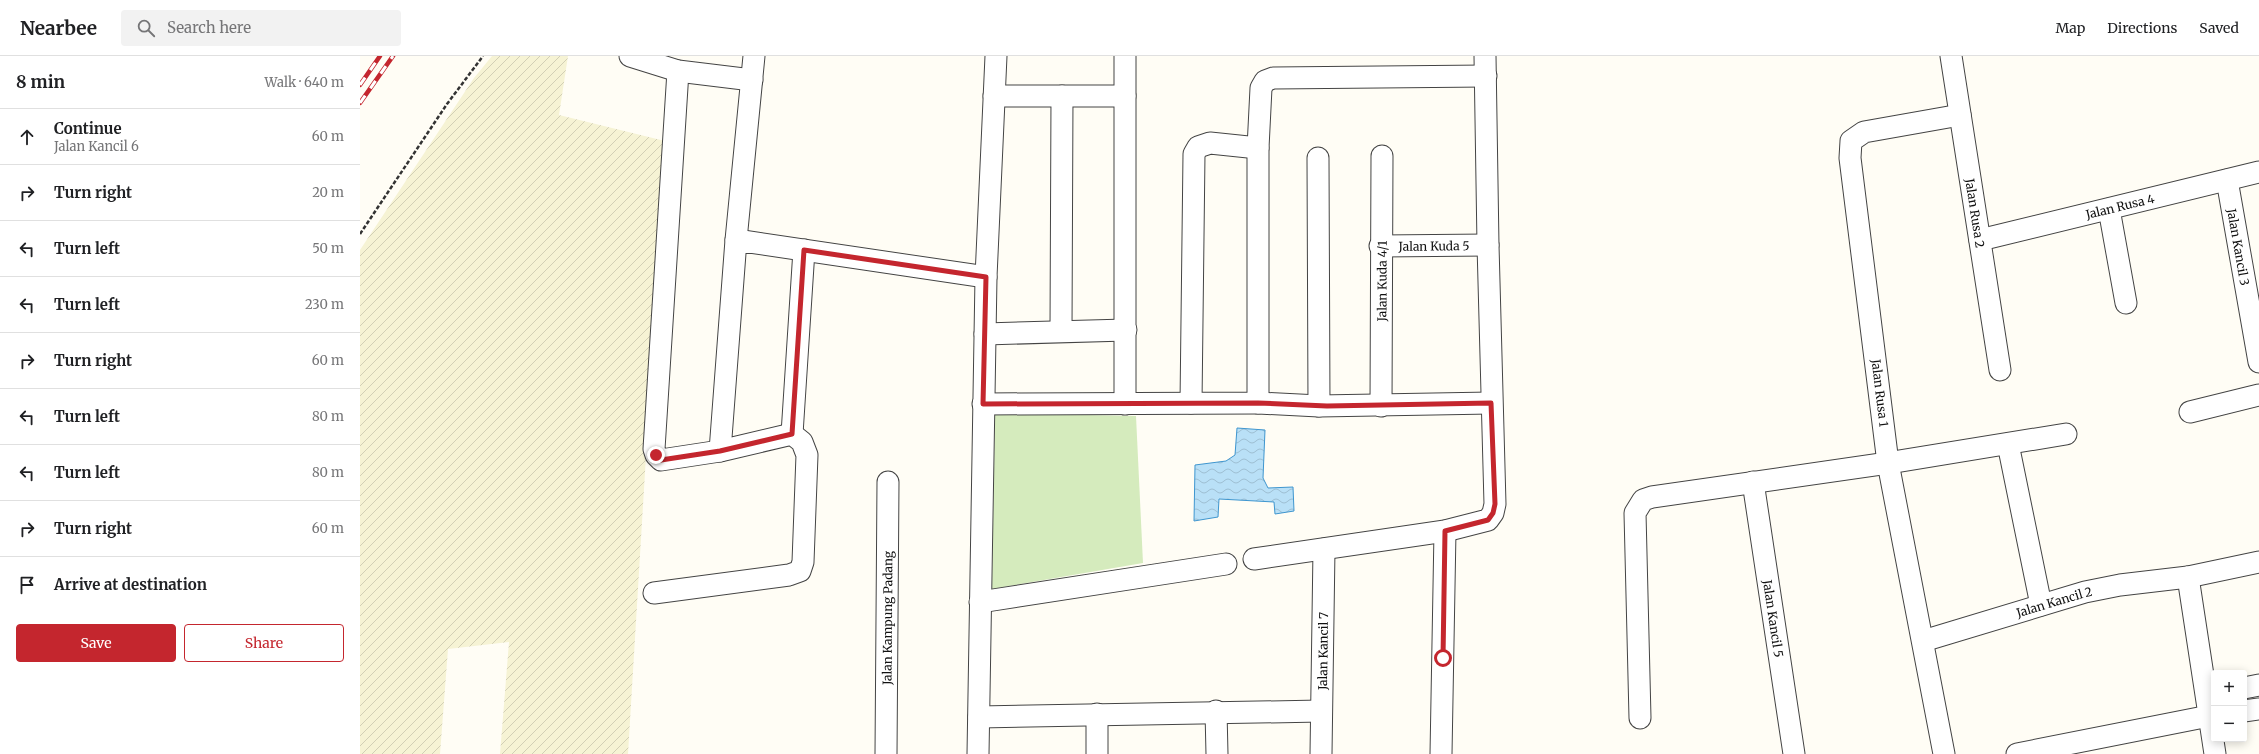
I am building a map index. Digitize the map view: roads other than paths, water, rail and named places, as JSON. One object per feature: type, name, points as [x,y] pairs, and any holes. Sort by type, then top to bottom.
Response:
[{"type":"street","points":[[630,56],[678,71],[752,80]]},
{"type":"street","points":[[720,451],[736,240],[754,56]]},
{"type":"street","points":[[978,754],[986,277],[996,56]]},
{"type":"street","points":[[1125,56],[1125,404]]},
{"type":"street","name":"Jalan Rusa 2","points":[[1951,56],[2000,370]]},
{"type":"street","points":[[1254,559],[1445,531],[1488,520],[1493,513],[1495,504],[1491,403],[1486,66],[1274,78],[1265,81],[1261,88],[1258,148],[1258,403]]},
{"type":"street","points":[[678,71],[654,449],[656,455],[661,460],[720,451],[792,434]]},
{"type":"street","points":[[994,96],[1124,96]]},
{"type":"street","points":[[1062,96],[1062,330]]},
{"type":"street","name":"Jalan Rusa 1","points":[[1944,754],[1888,463],[1850,158],[1851,141],[1864,132],[1960,115]]},
{"type":"street","points":[[1191,403],[1194,154],[1198,147],[1210,143],[1258,148]]},
{"type":"street","name":"Jalan Kuda 4/1","points":[[1381,406],[1380,246],[1382,156]]},
{"type":"street","points":[[1318,158],[1319,406]]},
{"type":"street","name":"Jalan Rusa 4","points":[[1980,240],[2259,172]]},
{"type":"street","name":"Jalan Kancil 3","points":[[2227,180],[2259,362]]},
{"type":"street","points":[[2109,209],[2126,303]]},
{"type":"street","points":[[736,240],[986,277]]},
{"type":"street","name":"Jalan Kuda 5","points":[[1380,246],[1488,245]]},
{"type":"street","points":[[792,434],[804,250]]},
{"type":"street","points":[[985,334],[1062,330],[1126,330]]},
{"type":"street","points":[[2190,412],[2259,395]]},
{"type":"street","points":[[983,404],[1258,403],[1319,406],[1381,406],[1491,403]]},
{"type":"street","points":[[654,593],[789,575],[800,571],[803,562],[807,455],[802,442],[792,434]]},
{"type":"street","points":[[1640,718],[1634,513],[1637,506],[1643,500],[1652,497],[1888,463],[2066,434]]},
{"type":"street","points":[[2008,444],[2041,605]]},
{"type":"street","name":"Jalan Kampung Padang","points":[[886,754],[888,482]]},
{"type":"street","name":"Jalan Kancil 5","points":[[1753,482],[1794,754]]},
{"type":"street","points":[[1441,754],[1445,531]]},
{"type":"street","name":"Jalan Kancil 7","points":[[1321,754],[1324,548]]},
{"type":"street","name":"Jalan Kancil 2","points":[[1923,641],[2085,592],[2113,586],[2188,577],[2259,562]]},
{"type":"street","points":[[980,602],[1226,564]]},
{"type":"street","points":[[2188,577],[2211,706]]},
{"type":"street","points":[[2247,687],[2259,685]]},
{"type":"street","points":[[2247,711],[2259,709]]},
{"type":"street","points":[[979,716],[1216,711],[1321,711]]},
{"type":"street","points":[[1216,711],[1217,754]]},
{"type":"street","points":[[1097,714],[1097,754]]},
{"type":"street","points":[[2017,754],[2211,716]]},
{"type":"street","points":[[2214,742],[2215,754]]},
{"type":"water","points":[[1237,428],[1265,430],[1263,478],[1268,488],[1293,487],[1294,511],[1275,514],[1274,502],[1219,499],[1218,517],[1194,521],[1195,465],[1226,461],[1235,455]]},
{"type":"railway","points":[[360,85],[380,56]]},
{"type":"railway","points":[[360,103],[393,56]]}]
